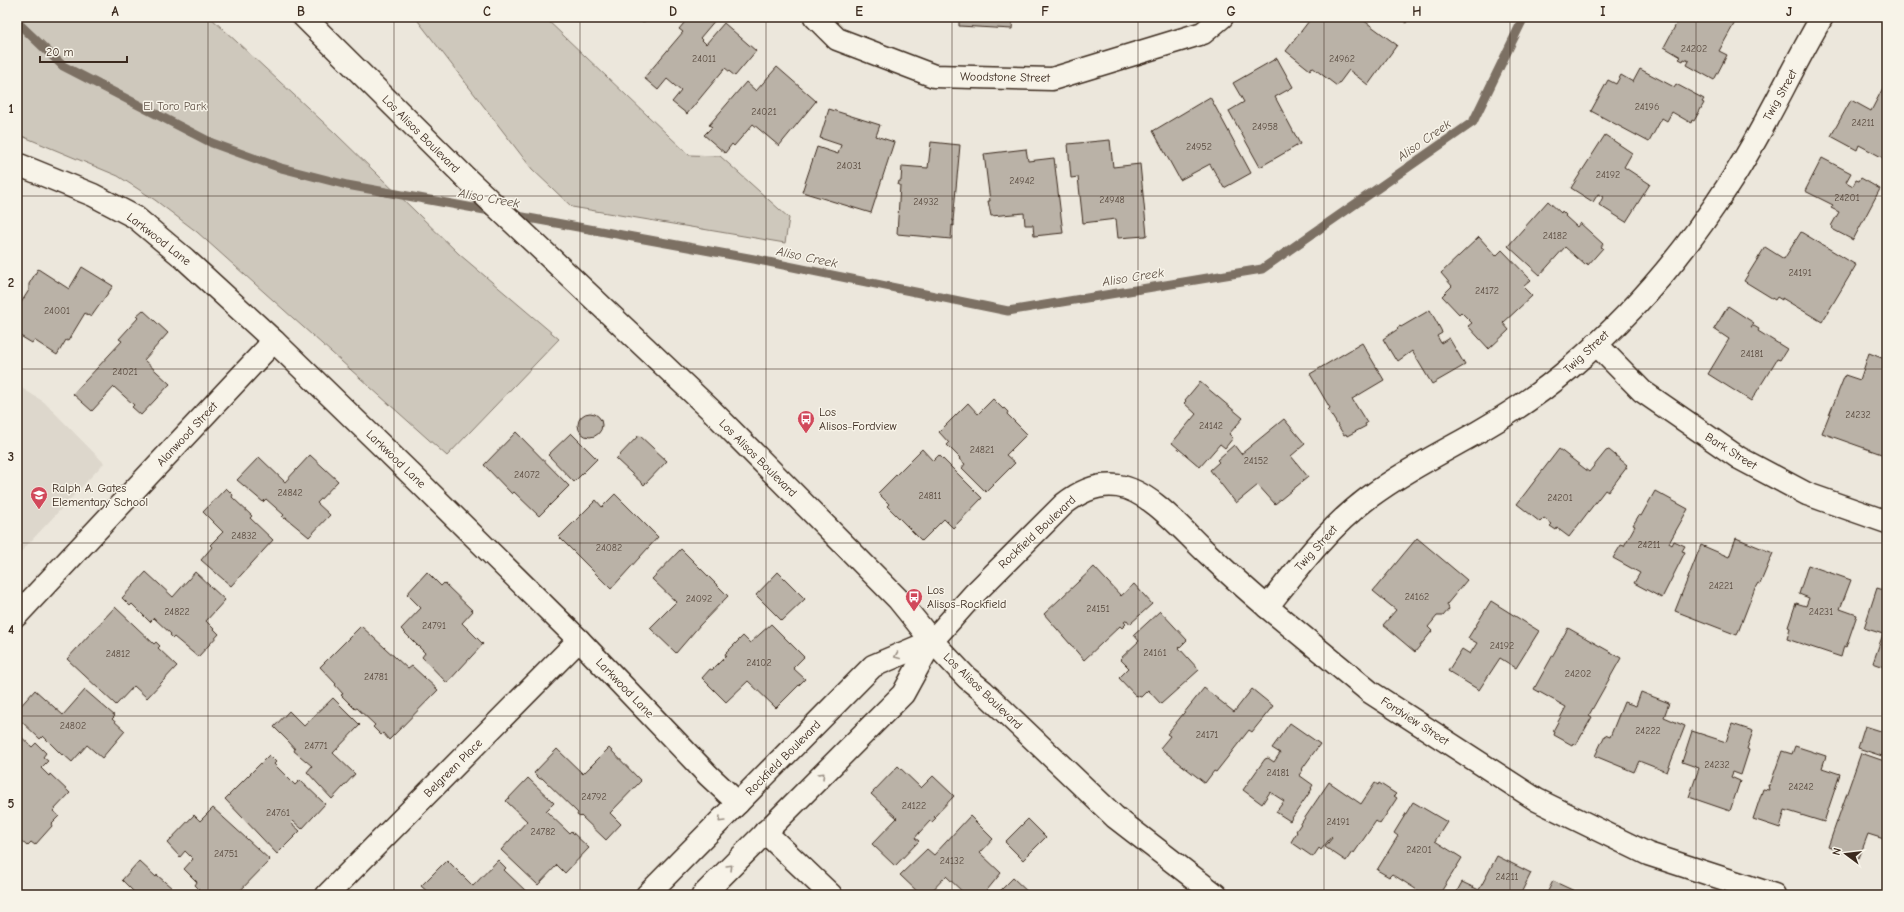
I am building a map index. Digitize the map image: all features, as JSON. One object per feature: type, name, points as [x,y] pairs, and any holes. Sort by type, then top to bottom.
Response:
[{"type":"street","name":"Los Alisos Boulevard","points":[[304,17],[465,177],[711,410],[898,599],[932,641],[968,678],[1115,817],[1216,895]]},
{"type":"street","name":"Woodstone Street","points":[[815,17],[837,39],[934,76],[1052,79],[1203,33],[1222,17]]},
{"type":"street","name":"Twig Street","points":[[1267,607],[1326,534],[1368,498],[1411,469],[1534,397],[1570,368],[1596,344],[1665,272],[1712,210],[1751,148],[1822,17]]},
{"type":"street","name":"Larkwood Lane","points":[[17,164],[93,195],[135,217],[185,259],[274,341],[579,640],[708,775],[738,803]]},
{"type":"street","name":"Alanwood Street","points":[[17,615],[274,341]]},
{"type":"street","name":"Bark Street","points":[[1596,344],[1642,391],[1739,458],[1807,494],[1887,522]]},
{"type":"street","name":"Fordview Street","points":[[1099,487],[1118,486],[1136,492],[1158,506],[1242,586],[1370,692],[1537,800],[1648,854],[1774,895]]},
{"type":"street","name":"Rockfield Boulevard","points":[[702,895],[903,694],[932,641],[974,594],[1064,504],[1080,492],[1099,487]]},
{"type":"street","name":"Belgreen Place","points":[[327,895],[579,640]]},
{"type":"street","name":"Rockfield Boulevard","points":[[647,895],[873,666],[932,641]]},
{"type":"street","points":[[765,832],[831,895]]},
{"type":"shaded area","name":"Ralph A. Gates Elementary School","points":[[17,385],[44,402],[104,463],[17,556]]},
{"type":"green space","name":"El Toro Park","points":[[17,17],[210,17],[335,133],[459,254],[559,339],[447,456],[197,232],[155,200],[118,176],[17,134]]},
{"type":"green space","points":[[415,17],[544,17],[689,155],[720,156],[789,218],[785,243],[572,207],[532,169]]},
{"type":"building","points":[[637,17],[648,17],[643,23]]},
{"type":"building","points":[[689,17],[714,17],[716,19],[700,38],[706,44],[724,23],[756,51],[735,76],[725,68],[687,114],[672,102],[681,91],[667,79],[658,90],[644,78],[683,32],[679,29]]},
{"type":"building","points":[[959,17],[1013,17],[1012,29],[959,26]]},
{"type":"building","points":[[1312,17],[1359,17],[1397,45],[1368,85],[1349,70],[1337,86],[1312,67],[1310,70],[1286,51]]},
{"type":"building","points":[[1399,17],[1410,17],[1406,23]]},
{"type":"building","points":[[1680,17],[1738,17],[1719,51],[1727,55],[1714,80],[1687,65],[1689,61],[1679,59],[1681,57],[1664,47]]},
{"type":"building","points":[[1277,58],[1293,87],[1275,97],[1300,144],[1260,167],[1229,111],[1244,102],[1233,83]]},
{"type":"building","points":[[777,67],[816,101],[779,146],[753,124],[734,146],[732,144],[725,153],[704,135],[712,127],[709,125],[746,82],[756,91]]},
{"type":"building","points":[[1640,69],[1674,87],[1676,84],[1704,99],[1702,102],[1704,103],[1694,121],[1692,120],[1691,123],[1672,112],[1667,121],[1662,118],[1649,142],[1591,111],[1608,80],[1616,84],[1621,75],[1633,82]]},
{"type":"building","points":[[1885,84],[1887,84],[1887,160],[1859,145],[1857,150],[1831,136],[1851,100],[1871,111]]},
{"type":"building","points":[[1210,97],[1251,173],[1224,188],[1210,164],[1180,180],[1153,131]]},
{"type":"building","points":[[829,109],[880,125],[876,136],[894,142],[871,213],[802,192],[817,147],[838,154],[841,145],[820,138]]},
{"type":"building","points":[[1605,135],[1632,153],[1624,167],[1650,184],[1626,222],[1599,205],[1603,197],[1598,194],[1593,202],[1571,188]]},
{"type":"building","points":[[1110,140],[1113,167],[1140,164],[1147,235],[1145,236],[1118,238],[1116,219],[1083,223],[1078,177],[1071,178],[1068,144]]},
{"type":"building","points":[[931,142],[960,145],[953,221],[954,226],[952,225],[951,239],[897,234],[900,185],[898,185],[899,181],[901,181],[902,166],[928,168]]},
{"type":"building","points":[[1026,149],[1028,161],[1054,158],[1063,233],[1034,236],[1033,225],[1025,225],[1024,213],[991,216],[988,201],[990,201],[984,154]]},
{"type":"building","points":[[1822,158],[1851,173],[1846,182],[1853,186],[1856,180],[1859,181],[1861,178],[1880,189],[1853,240],[1832,229],[1833,227],[1831,226],[1839,212],[1831,208],[1833,205],[1805,191]]},
{"type":"building","points":[[1548,201],[1561,213],[1562,211],[1566,215],[1565,216],[1577,227],[1580,223],[1603,244],[1601,247],[1603,248],[1588,265],[1587,263],[1585,265],[1565,247],[1540,275],[1508,246]]},
{"type":"building","points":[[1801,232],[1856,265],[1822,322],[1782,298],[1782,300],[1777,297],[1775,300],[1744,281],[1765,247],[1784,259]]},
{"type":"building","points":[[1479,237],[1496,256],[1502,250],[1531,280],[1523,287],[1532,296],[1503,323],[1509,330],[1489,349],[1468,326],[1472,323],[1461,312],[1459,314],[1442,296],[1452,286],[1441,273]]},
{"type":"building","points":[[82,267],[113,286],[91,317],[85,313],[68,341],[66,340],[57,355],[34,340],[32,343],[17,334],[17,314],[19,311],[17,309],[29,290],[29,284],[38,269],[69,289]]},
{"type":"building","points":[[1728,306],[1754,323],[1751,327],[1754,326],[1759,329],[1758,331],[1787,349],[1780,360],[1777,359],[1751,401],[1708,374],[1729,339],[1714,329]]},
{"type":"building","points":[[143,310],[168,333],[144,360],[170,384],[141,415],[132,407],[134,405],[114,387],[92,411],[73,394],[122,341],[119,339],[138,318],[136,316]]},
{"type":"building","points":[[1430,310],[1442,333],[1437,336],[1441,343],[1449,338],[1465,365],[1432,384],[1412,351],[1398,361],[1396,358],[1395,359],[1383,339],[1400,326],[1401,327]]},
{"type":"building","points":[[1362,343],[1384,380],[1352,399],[1367,423],[1365,424],[1366,426],[1347,436],[1346,434],[1344,435],[1328,410],[1330,408],[1310,374]]},
{"type":"building","points":[[1869,353],[1887,360],[1887,456],[1822,433],[1845,375],[1860,380]]},
{"type":"building","points":[[1200,382],[1243,418],[1229,434],[1233,438],[1225,448],[1220,444],[1200,467],[1172,443],[1196,414],[1184,403]]},
{"type":"building","points":[[993,399],[1008,412],[1007,414],[1027,434],[1006,455],[1015,463],[986,492],[962,468],[965,464],[947,445],[949,443],[939,432],[968,403],[978,414]]},
{"type":"building","points":[[590,413],[599,416],[602,425],[599,434],[590,437],[581,434],[578,425],[581,416]]},
{"type":"building","points":[[1284,419],[1305,444],[1291,456],[1308,477],[1275,504],[1258,485],[1236,503],[1210,470],[1219,462],[1217,460],[1234,445],[1241,454]]},
{"type":"building","points":[[516,432],[569,486],[539,516],[514,492],[512,494],[484,465]]},
{"type":"building","points":[[571,433],[597,459],[574,482],[548,455]]},
{"type":"building","points":[[639,435],[667,461],[644,485],[616,459]]},
{"type":"building","points":[[922,449],[933,461],[939,455],[982,498],[953,528],[944,519],[922,541],[887,506],[889,504],[878,493]]},
{"type":"building","points":[[1559,449],[1589,472],[1606,451],[1609,450],[1627,465],[1608,492],[1605,490],[1569,537],[1557,528],[1556,530],[1550,526],[1552,524],[1544,518],[1540,522],[1517,504]]},
{"type":"building","points":[[310,455],[338,481],[317,503],[330,515],[309,537],[286,518],[284,519],[282,517],[284,515],[266,499],[263,502],[237,480],[259,457],[285,482]]},
{"type":"building","points":[[226,488],[233,495],[232,497],[252,516],[250,518],[273,540],[231,586],[201,560],[212,547],[210,545],[223,532],[203,512]]},
{"type":"building","points":[[1655,491],[1688,509],[1669,543],[1672,545],[1674,541],[1685,546],[1682,551],[1685,552],[1662,598],[1634,583],[1640,573],[1613,558],[1621,545],[1624,546],[1635,526],[1633,525],[1639,515],[1641,516]]},
{"type":"building","points":[[615,494],[658,537],[611,589],[559,537],[596,500],[602,507]]},
{"type":"building","points":[[1417,538],[1467,580],[1447,604],[1449,609],[1443,616],[1437,616],[1428,627],[1432,631],[1415,652],[1383,625],[1396,610],[1373,591]]},
{"type":"building","points":[[1736,538],[1773,553],[1760,584],[1758,583],[1755,588],[1737,635],[1675,611],[1701,545],[1729,557]]},
{"type":"building","points":[[681,549],[728,596],[676,653],[650,628],[676,602],[652,579]]},
{"type":"building","points":[[1808,565],[1851,580],[1840,609],[1857,615],[1841,657],[1787,639],[1790,628],[1788,627],[1796,603],[1806,606],[1809,598],[1799,594]]},
{"type":"building","points":[[1094,567],[1121,596],[1134,584],[1152,604],[1130,624],[1127,620],[1124,622],[1126,624],[1122,628],[1120,626],[1084,660],[1044,614]]},
{"type":"building","points":[[146,572],[173,597],[195,572],[225,600],[206,621],[219,634],[198,657],[174,637],[173,638],[170,635],[171,634],[154,618],[150,622],[132,604],[130,606],[122,598]]},
{"type":"building","points":[[427,572],[441,586],[444,583],[473,611],[462,623],[483,644],[447,683],[422,657],[425,653],[401,629],[421,608],[407,594]]},
{"type":"building","points":[[778,572],[805,599],[782,621],[756,595]]},
{"type":"building","points":[[1877,588],[1887,591],[1887,668],[1873,663],[1883,634],[1864,628]]},
{"type":"building","points":[[1491,601],[1539,631],[1516,668],[1500,658],[1479,690],[1448,671],[1462,649],[1470,654],[1477,643],[1468,638]]},
{"type":"building","points":[[115,607],[154,644],[156,642],[160,646],[158,648],[177,666],[147,698],[134,686],[116,705],[67,659]]},
{"type":"building","points":[[1160,611],[1187,640],[1179,648],[1199,670],[1161,704],[1148,690],[1141,697],[1135,695],[1119,678],[1129,668],[1120,659],[1139,641],[1134,635]]},
{"type":"building","points":[[771,624],[804,657],[793,668],[805,679],[776,708],[748,681],[726,702],[702,678],[710,669],[712,670],[726,656],[725,654],[743,636],[750,643]]},
{"type":"building","points":[[361,626],[408,669],[412,666],[438,690],[389,740],[383,733],[381,735],[373,727],[375,725],[357,708],[355,709],[341,695],[343,694],[335,685],[336,684],[320,667]]},
{"type":"building","points":[[1568,628],[1621,658],[1589,715],[1592,717],[1576,745],[1573,743],[1572,745],[1554,735],[1555,732],[1553,731],[1566,707],[1534,689]]},
{"type":"building","points":[[1204,688],[1234,712],[1252,689],[1273,706],[1252,732],[1249,730],[1216,772],[1214,771],[1205,783],[1160,748],[1170,736],[1167,734]]},
{"type":"building","points":[[35,690],[63,715],[85,690],[115,716],[112,719],[125,731],[102,758],[87,745],[72,762],[63,754],[62,755],[43,736],[40,739],[20,720],[19,722],[17,720],[17,710]]},
{"type":"building","points":[[1641,692],[1669,703],[1664,717],[1685,726],[1667,772],[1639,761],[1634,772],[1595,756],[1605,735],[1610,737],[1624,702],[1636,706]]},
{"type":"building","points":[[333,698],[360,725],[333,753],[355,774],[332,799],[307,772],[312,766],[294,751],[295,749],[274,727],[289,711],[304,726]]},
{"type":"building","points":[[1290,723],[1320,744],[1299,775],[1313,785],[1311,788],[1312,789],[1290,821],[1276,812],[1284,801],[1270,792],[1262,804],[1243,790],[1265,759],[1268,758],[1274,762],[1280,753],[1272,748]]},
{"type":"building","points":[[1732,724],[1753,731],[1741,775],[1733,772],[1731,777],[1740,781],[1730,811],[1689,797],[1699,768],[1682,762],[1692,731],[1726,742]]},
{"type":"building","points":[[1865,726],[1887,733],[1887,741],[1882,756],[1858,748]]},
{"type":"building","points":[[17,733],[32,747],[36,743],[46,753],[43,757],[48,761],[41,768],[49,776],[50,774],[70,793],[53,811],[59,816],[51,824],[52,826],[35,845],[31,842],[27,846],[17,837],[21,833],[17,829]]},
{"type":"building","points":[[1795,746],[1826,756],[1822,768],[1840,774],[1824,822],[1785,810],[1780,828],[1753,819],[1763,789],[1769,790],[1768,785],[1770,785],[1782,751],[1792,754]]},
{"type":"building","points":[[609,748],[641,781],[610,813],[621,824],[606,840],[581,816],[580,817],[577,815],[578,813],[542,778],[540,779],[534,773],[557,749],[583,774]]},
{"type":"building","points":[[1861,753],[1887,762],[1887,840],[1868,834],[1859,858],[1828,847]]},
{"type":"building","points":[[269,755],[276,762],[274,764],[295,785],[300,780],[325,804],[302,829],[293,821],[291,823],[300,831],[277,854],[225,799]]},
{"type":"building","points":[[898,766],[921,788],[933,776],[954,796],[934,817],[936,818],[932,822],[930,821],[919,833],[915,838],[919,841],[895,866],[872,844],[897,818],[871,794]]},
{"type":"building","points":[[528,778],[554,803],[546,811],[569,833],[571,831],[589,848],[565,873],[557,865],[538,885],[501,850],[527,821],[506,801]]},
{"type":"building","points":[[1329,782],[1361,804],[1375,783],[1378,785],[1379,783],[1396,794],[1394,796],[1397,798],[1380,824],[1376,821],[1354,853],[1352,852],[1346,861],[1325,847],[1332,838],[1331,837],[1321,850],[1319,848],[1313,857],[1291,842],[1297,832],[1296,831]]},
{"type":"building","points":[[1413,802],[1447,822],[1435,841],[1462,858],[1439,895],[1425,895],[1392,874],[1389,877],[1377,870],[1398,836],[1394,833]]},
{"type":"building","points":[[213,808],[270,860],[236,895],[205,895],[195,885],[197,882],[184,869],[193,859],[185,851],[180,857],[167,843],[194,815],[200,821]]},
{"type":"building","points":[[970,816],[993,839],[980,853],[1001,873],[983,895],[966,895],[946,876],[928,895],[921,895],[900,875],[927,849],[934,855]]},
{"type":"building","points":[[1028,819],[1046,837],[1023,860],[1005,842]]},
{"type":"building","points":[[1497,856],[1531,873],[1520,895],[1455,895],[1462,882],[1479,890]]},
{"type":"building","points":[[447,860],[473,886],[498,860],[506,868],[504,870],[530,895],[433,895],[421,886]]},
{"type":"building","points":[[139,861],[156,877],[157,875],[180,895],[137,895],[122,880]]},
{"type":"building","points":[[1013,878],[1031,895],[996,895]]},
{"type":"building","points":[[1553,881],[1583,895],[1546,895]]},
{"type":"waterway","name":"Aliso Creek","points":[[512,215],[754,259],[1008,311],[1262,269],[1473,122],[1524,17]]},
{"type":"waterway","name":"Aliso Creek","points":[[17,22],[63,66],[212,143],[281,168],[347,185],[496,212]]},
{"type":"place","name":"Los Alisos-Fordview","points":[[806,434]]},
{"type":"place","name":"Ralph A. Gates Elementary School","points":[[39,510]]},
{"type":"place","name":"Los Alisos-Rockfield","points":[[914,612]]}]
